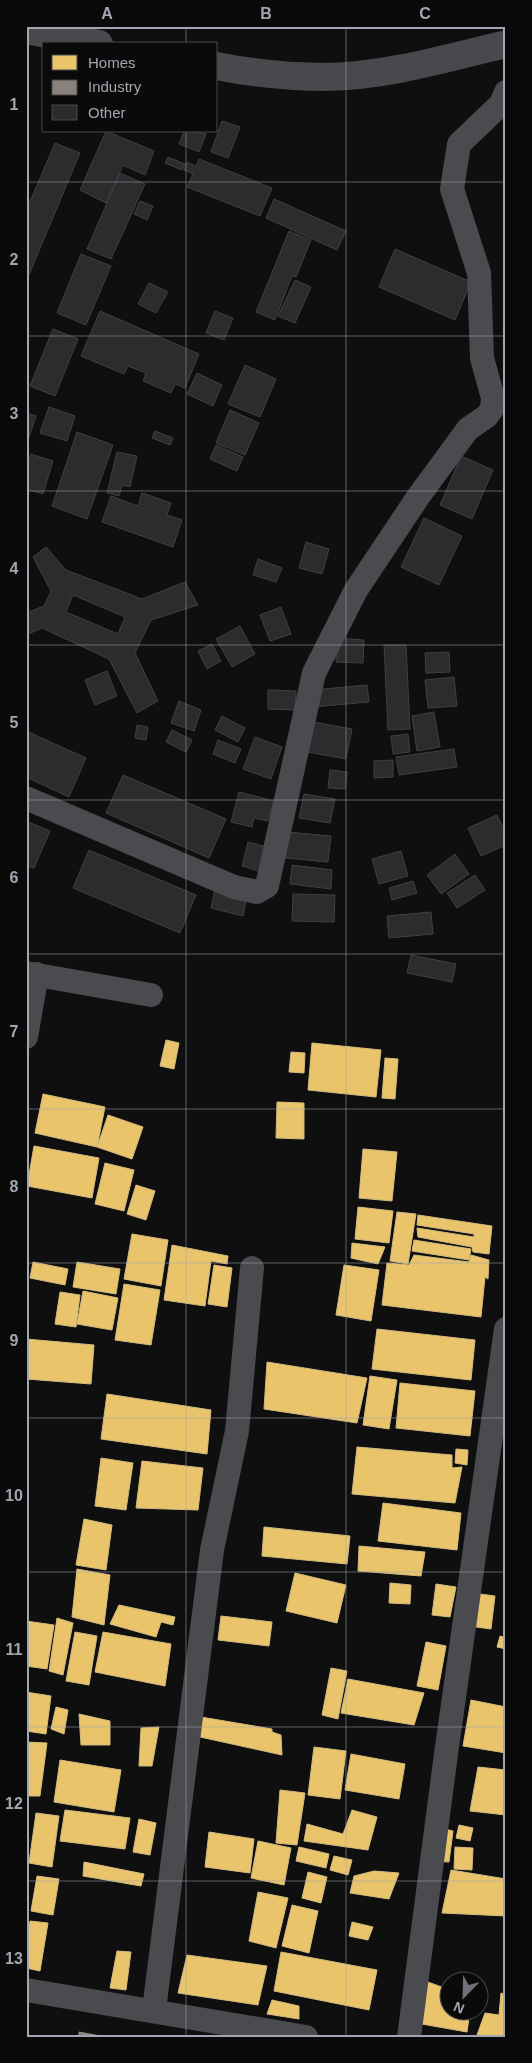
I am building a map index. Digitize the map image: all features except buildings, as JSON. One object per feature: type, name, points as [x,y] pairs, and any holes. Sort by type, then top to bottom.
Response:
[{"type":"main road","points":[[26,30],[89,42]]},
{"type":"main road","points":[[218,66],[286,76],[327,77],[364,74],[425,63],[506,44]]},
{"type":"street","points":[[26,798],[234,887],[258,892],[267,886],[314,672],[356,590],[418,497],[468,429],[487,416],[492,409],[493,398],[482,358],[479,273],[452,189],[459,144],[501,104],[506,92]]},
{"type":"street","points":[[26,1037],[31,974],[151,995]]},
{"type":"street","points":[[154,2010],[212,1550],[237,1431],[252,1268]]},
{"type":"street","points":[[409,2037],[446,1754],[506,1329]]},
{"type":"street","points":[[26,1990],[306,2037]]}]
